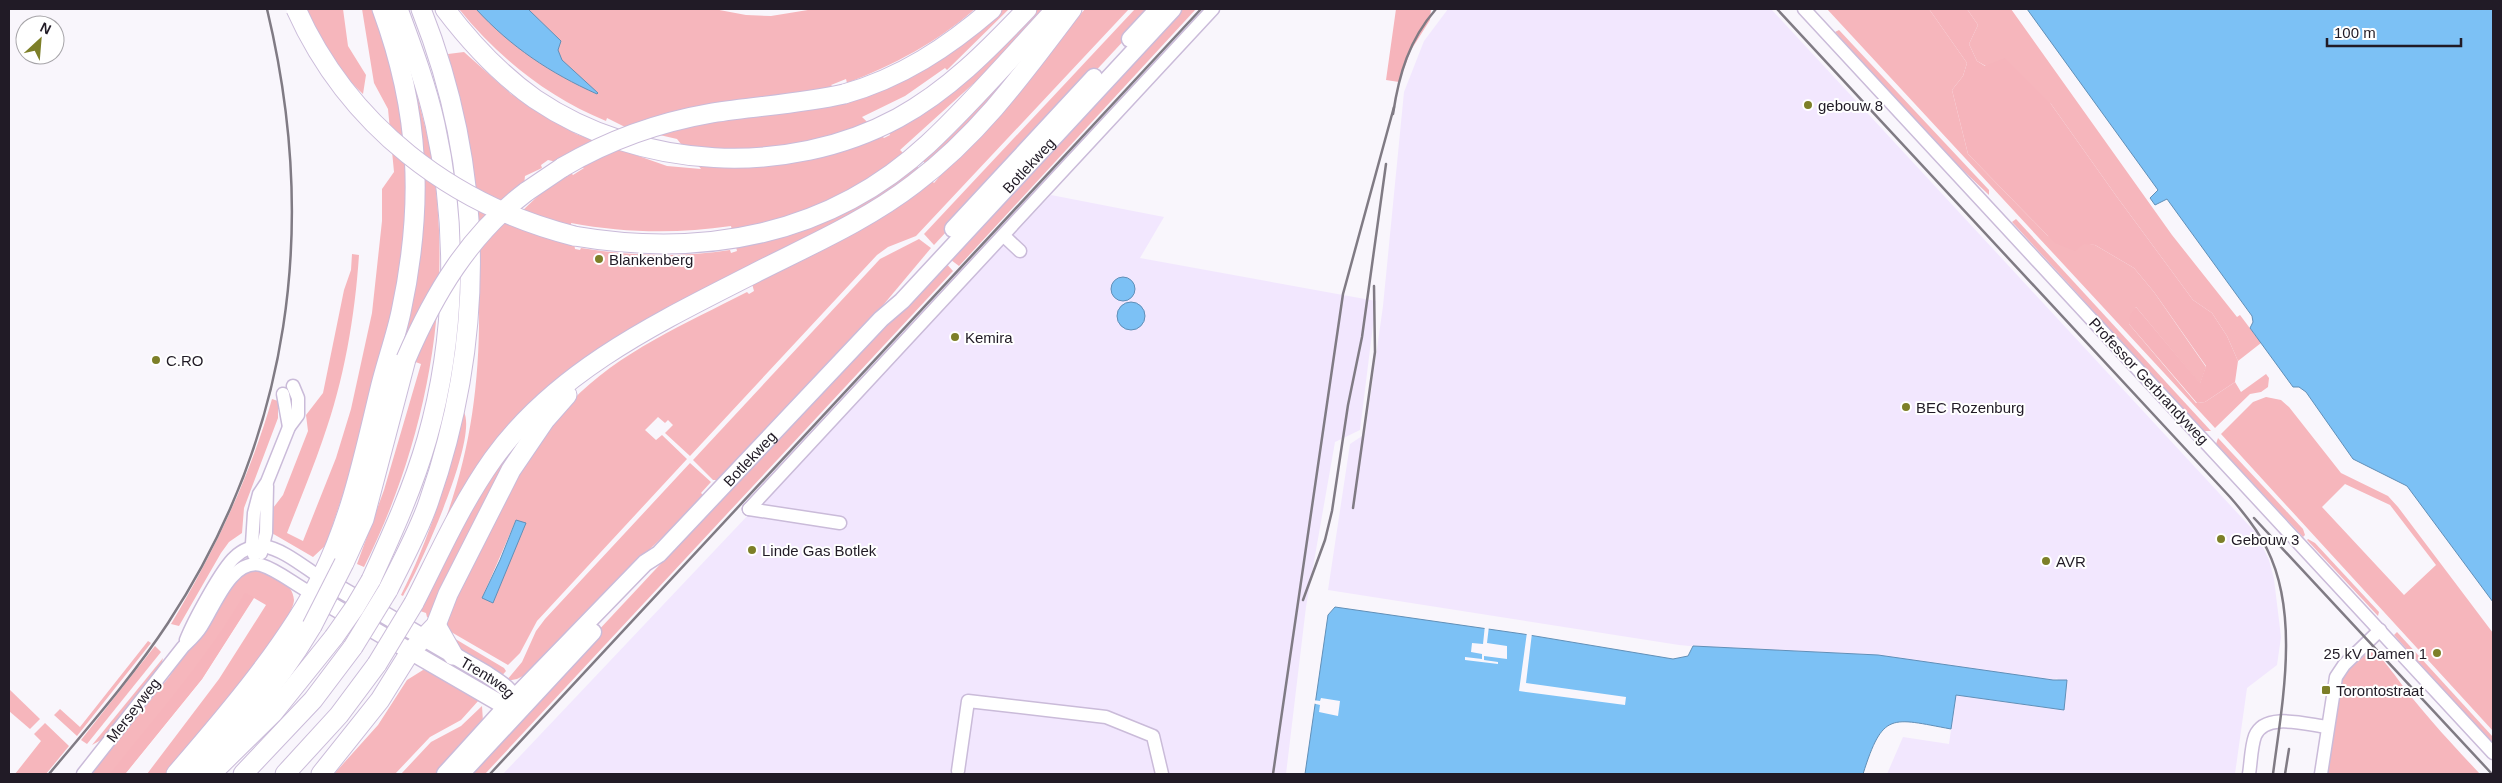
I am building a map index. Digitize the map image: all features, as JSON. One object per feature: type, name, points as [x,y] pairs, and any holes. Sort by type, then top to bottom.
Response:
[{"type":"highway","points":[[296,9],[306,30],[338,82],[375,126],[430,172],[480,202],[527,222],[574,236],[624,244],[680,245],[732,239],[788,226],[825,212],[879,182],[912,158],[968,105],[1056,9]]},
{"type":"highway","points":[[176,774],[265,665],[321,578],[345,522],[356,490],[401,313],[413,241],[416,208],[411,116],[397,50],[382,9]]},
{"type":"highway","points":[[212,774],[273,713],[355,607],[371,580],[410,490],[427,440],[444,360],[451,290],[448,202],[441,156],[420,68],[398,9]]},
{"type":"highway","points":[[243,774],[313,700],[353,648],[388,590],[429,502],[449,439],[465,363],[471,292],[468,202],[457,122],[431,34],[421,9]]},
{"type":"highway","points":[[445,9],[476,46],[513,82],[536,99],[582,125],[620,141],[645,148],[686,155],[742,158],[777,155],[837,142],[876,128],[921,104],[960,76],[1027,9]]},
{"type":"highway","points":[[194,774],[262,701],[282,675],[312,626],[364,519],[382,461],[406,360],[421,324],[450,272],[485,229],[526,192],[563,167],[627,136],[691,118],[844,94],[868,87],[904,72],[968,30],[992,9]]},
{"type":"highway","points":[[285,774],[339,716],[377,664],[414,603],[464,502],[512,435],[541,404],[583,369],[652,327],[891,200],[928,174],[969,137],[994,111],[1072,9]]},
{"type":"highway","points":[[321,774],[380,700],[410,652],[429,631],[520,454],[558,404],[607,360],[652,327]]},
{"type":"highway","points":[[429,631],[453,655]]},
{"type":"main road","name":"Botlekweg","points":[[881,319],[895,294],[934,249],[1158,9]]},
{"type":"main road","name":"Botlekweg","points":[[445,774],[514,705],[646,563],[659,554],[881,319],[902,301],[1173,9]]},
{"type":"main road","points":[[321,578],[429,631]]},
{"type":"main road","name":"Trentweg","points":[[311,593],[410,652],[514,705]]},
{"type":"main road","name":"Trentweg","points":[[453,655],[500,683],[514,705]]},
{"type":"main road","name":"Botlekweg","points":[[461,774],[514,705]]},
{"type":"street","points":[[840,523],[749,509],[1213,9]]},
{"type":"street","name":"Professor Gerbrandyweg","points":[[1804,9],[2493,753]]},
{"type":"street","points":[[1004,236],[1020,251]]},
{"type":"street","points":[[256,565],[267,482],[289,427],[298,416],[298,398],[293,386]]},
{"type":"street","points":[[283,394],[289,427]]},
{"type":"street","points":[[258,547],[277,551],[321,578]]},
{"type":"street","name":"Merseyweg","points":[[183,647],[192,624],[230,562],[243,551],[258,547]]},
{"type":"street","name":"Merseyweg","points":[[83,774],[183,647],[200,630],[232,576],[242,568],[256,565]]},
{"type":"street","name":"Trentweg","points":[[256,565],[266,568],[311,593]]},
{"type":"street","points":[[2320,774],[2332,691],[2338,673],[2380,630]]},
{"type":"street","points":[[958,772],[968,701],[1106,717],[1152,736],[1162,774]]},
{"type":"street","points":[[2249,774],[2255,737],[2263,726],[2284,722],[2327,727]]},
{"type":"shaded area","points":[[303,9],[343,9],[348,46],[366,75],[363,94],[338,70]]},
{"type":"shaded area","points":[[362,9],[374,9],[399,90],[410,208],[389,331],[364,415],[353,464],[326,545],[313,557],[270,532],[270,512],[283,495],[308,431],[306,415],[323,393],[344,290],[351,270],[352,254],[359,255],[351,325],[343,371],[323,439],[287,533],[303,541],[336,458],[351,409],[372,313],[382,221],[382,189],[394,172],[388,109],[374,83]]},
{"type":"shaded area","points":[[459,9],[714,9],[746,15],[771,16],[814,9],[975,9],[946,32],[914,52],[847,83],[846,79],[831,85],[850,102],[864,98],[1000,9],[1009,9],[947,70],[945,68],[905,96],[862,117],[884,138],[890,135],[889,132],[958,88],[994,56],[1038,9],[1048,9],[978,85],[973,84],[900,150],[934,183],[1085,9],[1129,9],[916,236],[888,247],[877,255],[690,456],[665,433],[673,425],[668,420],[665,423],[658,417],[645,430],[656,440],[662,435],[687,459],[537,621],[520,653],[508,665],[446,629],[448,614],[488,531],[517,476],[534,450],[551,425],[571,402],[610,368],[677,327],[747,292],[749,294],[754,291],[748,269],[547,394],[442,528],[461,470],[472,412],[478,352],[479,293],[468,173],[448,54],[464,52],[511,94],[576,134],[667,166],[701,169],[677,139],[625,127],[607,118],[606,121],[584,111],[544,88],[508,60],[474,27]],"holes":[[[548,160],[584,168],[573,175],[571,173],[541,193],[521,212],[525,176],[542,168],[541,165]],[[571,223],[611,229],[651,231],[711,229],[731,226],[737,251],[731,253],[730,250],[711,253],[656,255],[575,249]],[[516,520],[525,524],[482,598]]]},
{"type":"shaded area","points":[[1135,9],[1153,9],[934,245],[924,234]]},
{"type":"shaded area","points":[[1177,9],[1196,9],[959,266],[947,257]]},
{"type":"shaded area","points":[[1396,9],[1431,9],[1430,20],[1411,50],[1399,82],[1386,80]]},
{"type":"shaded area","points":[[1448,9],[1771,9],[2256,533],[2269,560],[2274,579],[2281,637],[2277,665],[2247,688],[2235,774],[1887,774],[1903,737],[1949,744],[1956,695],[2063,710],[2065,695],[2057,678],[2053,680],[1679,645],[1328,590],[1350,444],[1365,434],[1383,306],[1404,92],[1424,41]]},
{"type":"shaded area","points":[[1827,9],[1929,9],[1967,63],[1963,76],[1952,90],[1968,154],[2048,236],[2095,245],[2134,268],[2154,292],[2206,367],[2200,384],[2136,307],[2129,324],[2196,403],[2205,402],[2235,382],[2241,392],[2266,374],[2269,378],[2268,387],[2261,392],[2250,394],[2215,428]]},
{"type":"shaded area","points":[[1929,9],[1967,9],[1978,25],[1969,44],[1977,61],[1985,66],[2005,58],[2051,104],[2193,300],[2212,313],[2227,336],[2238,361],[2235,382],[2205,402],[2197,403],[2129,324],[2130,315],[2136,307],[2200,383],[2206,366],[2154,292],[2134,268],[2095,245],[2084,244],[2075,251],[2055,243],[1968,154],[1952,90],[1963,76],[1967,63]]},
{"type":"shaded area","points":[[1967,9],[2011,9],[2172,235],[2237,317],[2240,315],[2261,343],[2238,361],[2227,336],[2212,313],[2193,300],[2051,104],[1977,61],[1969,44],[1978,25]]},
{"type":"shaded area","points":[[1839,30],[1989,190],[1989,195],[1948,156],[1835,32]]},
{"type":"shaded area","points":[[1039,42],[1011,84],[927,166],[923,161],[955,132]]},
{"type":"shaded area","points":[[411,73],[429,144],[438,206],[440,259],[437,313],[430,365],[419,418],[404,469],[386,519],[364,567],[357,564],[384,490],[421,364],[396,355],[406,319]]},
{"type":"shaded area","points":[[1051,195],[1164,217],[1140,258],[1376,301],[1360,430],[1335,442],[1306,607],[1286,774],[503,774]]},
{"type":"shaded area","points":[[2016,219],[2211,431],[2203,431],[2012,222]]},
{"type":"shaded area","points":[[919,239],[931,248],[874,316],[722,480],[713,480],[693,460],[880,259]]},
{"type":"shaded area","points":[[944,261],[953,271],[485,774],[464,774]]},
{"type":"shaded area","points":[[2266,397],[2281,400],[2289,407],[2341,473],[2388,496],[2493,633],[2493,731],[2221,434],[2253,402]],"holes":[[[2345,484],[2390,505],[2436,565],[2404,595],[2322,507]]]},
{"type":"shaded area","points":[[272,399],[278,401],[278,418],[244,508],[242,533],[229,542],[221,553],[179,626],[171,624],[202,570],[229,514],[253,458]]},
{"type":"shaded area","points":[[464,412],[466,427],[463,448],[455,475],[422,559],[403,596],[401,595],[421,551],[438,505]]},
{"type":"shaded area","points":[[532,425],[430,619],[426,613],[420,611],[473,506],[499,465]]},
{"type":"shaded area","points":[[2218,438],[2303,529],[2305,535],[2303,537],[2216,444]]},
{"type":"shaded area","points":[[690,463],[711,482],[701,493],[705,497],[614,583],[527,674],[517,679],[506,681],[522,662],[536,631],[545,619]]},
{"type":"shaded area","points":[[2307,540],[2315,543],[2379,612],[2378,616]]},
{"type":"shaded area","points":[[251,570],[271,575],[284,582],[293,593],[294,600],[289,614],[277,634],[238,687],[165,774],[147,774],[219,679],[266,605],[254,598],[202,679],[125,774],[91,774],[169,677],[237,577]]},
{"type":"shaded area","points":[[245,593],[254,597],[202,679],[125,774],[110,774],[198,664]]},
{"type":"shaded area","points":[[2397,632],[2493,737],[2493,745],[2394,635]]},
{"type":"shaded area","points":[[447,634],[506,671],[499,679],[456,647]]},
{"type":"shaded area","points":[[148,641],[151,643],[77,736],[54,715],[60,709],[80,727]]},
{"type":"shaded area","points":[[155,646],[161,652],[87,744],[81,740]]},
{"type":"shaded area","points":[[2369,651],[2383,660],[2446,738],[2480,774],[2326,774],[2340,683],[2346,673]]},
{"type":"shaded area","points":[[163,658],[161,666],[101,740],[92,745]]},
{"type":"shaded area","points":[[423,670],[434,671],[479,700],[461,720],[430,737],[395,774],[334,774],[378,725],[407,680]]},
{"type":"shaded area","points":[[9,689],[40,719],[30,729],[9,711]]},
{"type":"shaded area","points":[[482,706],[483,722],[439,774],[401,774],[431,742],[461,726]]},
{"type":"shaded area","points":[[45,723],[69,746],[46,774],[15,774],[41,741],[34,734]]},
{"type":"water","points":[[476,9],[528,9],[561,41],[558,50],[562,60],[598,93],[563,77],[532,58],[489,23]]},
{"type":"water","points":[[2027,9],[2493,9],[2493,602],[2407,486],[2353,459],[2306,392],[2299,387],[2293,387],[2250,328],[2253,322],[2252,316],[2167,199],[2155,205],[2150,198],[2158,190]]},
{"type":"water","points":[[1123,277],[1132,280],[1135,289],[1132,298],[1123,301],[1114,298],[1111,289],[1114,280]]},
{"type":"water","points":[[1131,302],[1141,306],[1145,316],[1141,326],[1131,330],[1121,326],[1117,316],[1121,306]]},
{"type":"water","points":[[516,520],[526,523],[493,603],[482,598]]},
{"type":"water","points":[[1335,607],[1523,634],[1673,659],[1688,656],[1693,646],[1878,655],[2053,680],[2067,680],[2064,710],[1956,695],[1951,729],[1915,723],[1902,722],[1892,724],[1884,729],[1877,739],[1863,774],[1305,774],[1328,615]]},
{"type":"pier","points":[[1485,625],[1489,626],[1487,643],[1507,646],[1507,659],[1484,656],[1484,660],[1498,662],[1498,664],[1465,660],[1465,657],[1482,659],[1482,654],[1471,652],[1472,643],[1483,644]]},
{"type":"pier","points":[[1527,632],[1532,633],[1526,683],[1626,697],[1625,705],[1519,691]]},
{"type":"pier","points":[[1321,698],[1340,701],[1338,716],[1319,712],[1320,705],[1312,703],[1313,700],[1320,701]]},
{"type":"railway","points":[[49,774],[155,643],[210,552],[243,478],[267,403],[283,327],[291,249],[291,170],[283,90],[267,9]]},
{"type":"railway","points":[[490,774],[1201,9]]},
{"type":"railway","points":[[1393,114],[1398,85],[1412,45],[1436,9]]},
{"type":"railway","points":[[1777,9],[2230,497],[2259,535],[2267,549],[2277,575],[2283,602],[2286,631],[2284,689],[2273,774]]},
{"type":"railway","points":[[1273,774],[1343,294],[1394,107]]},
{"type":"railway","points":[[1303,600],[1325,540],[1332,511],[1348,405],[1362,337],[1386,164]]},
{"type":"railway","points":[[1353,508],[1375,352],[1374,286]]},
{"type":"railway","points":[[2254,518],[2492,774]]},
{"type":"railway","points":[[2285,774],[2289,749]]},
{"type":"place","name":"gebouw 8","points":[[1808,105]]},
{"type":"place","name":"Blankenberg","points":[[599,259]]},
{"type":"place","name":"Kemira","points":[[955,337]]},
{"type":"place","name":"C.RO","points":[[156,360]]},
{"type":"place","name":"BEC Rozenburg","points":[[1906,407]]},
{"type":"place","name":"Gebouw 3","points":[[2221,539]]},
{"type":"place","name":"Linde Gas Botlek","points":[[752,550]]},
{"type":"place","name":"AVR","points":[[2046,561]]},
{"type":"place","name":"25 kV Damen 1","points":[[2437,653]]},
{"type":"place","name":"Torontostraat","points":[[2326,690]]}]
